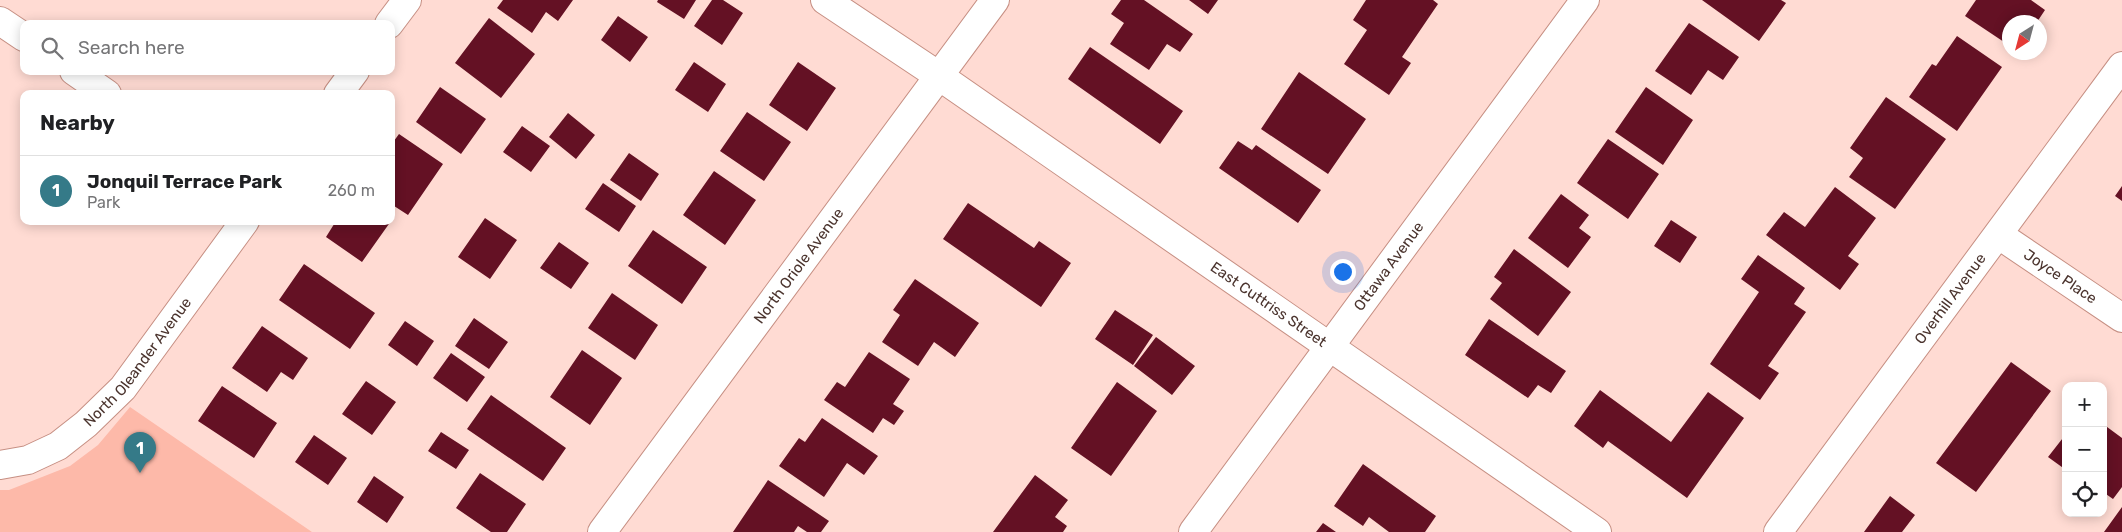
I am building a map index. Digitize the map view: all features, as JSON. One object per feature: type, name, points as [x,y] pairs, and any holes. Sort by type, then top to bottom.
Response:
[{"type":"street","points":[[392,20],[407,0]]},
{"type":"street","name":"East Cuttriss Street","points":[[825,0],[938,76],[1597,532]]},
{"type":"street","name":"North Oriole Avenue","points":[[602,532],[994,0]]},
{"type":"street","name":"Ottawa Avenue","points":[[1193,532],[1585,0]]},
{"type":"street","points":[[0,21],[20,34]]},
{"type":"street","name":"Overhill Avenue","points":[[1778,532],[2122,66]]},
{"type":"street","points":[[80,75],[100,90]]},
{"type":"street","points":[[341,90],[351,75]]},
{"type":"street","name":"North Oleander Avenue","points":[[0,465],[28,460],[58,446],[86,424],[123,388],[242,225]]},
{"type":"street","name":"Joyce Place","points":[[1999,235],[2122,318]]},
{"type":"shaded area","points":[[130,407],[312,532],[0,532],[0,490],[9,490],[70,466],[98,445]]},
{"type":"building","points":[[503,0],[573,0],[558,21],[546,12],[532,33],[497,8]]},
{"type":"building","points":[[658,0],[696,0],[684,19],[657,2]]},
{"type":"building","points":[[712,0],[723,0],[743,13],[722,45],[694,26]]},
{"type":"building","points":[[1121,0],[1144,0],[1193,34],[1180,52],[1167,44],[1149,70],[1110,44],[1124,23],[1111,14]]},
{"type":"building","points":[[1189,0],[1218,0],[1208,14]]},
{"type":"building","points":[[1366,0],[1433,0],[1438,4],[1402,57],[1411,63],[1389,95],[1344,64],[1367,30],[1353,20]]},
{"type":"building","points":[[1702,0],[1781,0],[1786,3],[1759,41]]},
{"type":"building","points":[[1976,0],[2031,0],[2045,10],[2042,15],[2002,15],[2002,41],[1965,16]]},
{"type":"building","points":[[618,16],[648,37],[630,62],[601,40]]},
{"type":"building","points":[[489,18],[535,54],[501,98],[455,63]]},
{"type":"building","points":[[1689,23],[1739,57],[1723,80],[1708,70],[1691,95],[1655,71]]},
{"type":"building","points":[[1957,36],[2002,67],[1957,131],[1909,97],[1932,64],[1936,66]]},
{"type":"building","points":[[1090,47],[1183,111],[1160,144],[1068,79]]},
{"type":"building","points":[[694,62],[726,84],[708,112],[675,90]]},
{"type":"building","points":[[798,62],[836,88],[807,131],[769,105]]},
{"type":"building","points":[[1299,72],[1366,119],[1328,174],[1261,129]]},
{"type":"building","points":[[440,87],[486,119],[461,154],[416,122]]},
{"type":"building","points":[[1646,87],[1693,120],[1663,165],[1615,132]]},
{"type":"building","points":[[1886,97],[1946,139],[1895,209],[1849,177],[1863,158],[1850,148]]},
{"type":"building","points":[[747,112],[791,142],[764,181],[720,151]]},
{"type":"building","points":[[568,113],[595,135],[576,159],[549,137]]},
{"type":"building","points":[[522,126],[550,146],[531,172],[503,152]]},
{"type":"building","points":[[399,134],[443,164],[408,215],[395,207],[395,140]]},
{"type":"building","points":[[1608,139],[1659,174],[1628,219],[1577,183]]},
{"type":"building","points":[[1238,141],[1252,150],[1256,145],[1321,190],[1298,223],[1219,168]]},
{"type":"building","points":[[629,153],[659,174],[641,201],[610,180]]},
{"type":"building","points":[[714,171],[756,200],[725,245],[683,215]]},
{"type":"building","points":[[603,183],[636,206],[619,232],[585,209]]},
{"type":"building","points":[[2122,186],[2122,201],[2115,196]]},
{"type":"building","points":[[1835,187],[1876,218],[1848,256],[1859,264],[1840,290],[1766,235],[1784,212],[1805,227]]},
{"type":"building","points":[[1561,194],[1589,215],[1579,228],[1591,237],[1568,268],[1528,238]]},
{"type":"building","points":[[968,203],[1034,248],[1039,241],[1071,263],[1041,307],[943,239]]},
{"type":"building","points":[[485,218],[517,240],[490,279],[458,257]]},
{"type":"building","points":[[1671,220],[1697,237],[1680,263],[1654,246]]},
{"type":"building","points":[[334,225],[388,225],[362,262],[326,237]]},
{"type":"building","points":[[653,230],[707,267],[682,304],[628,266]]},
{"type":"building","points":[[559,242],[589,263],[571,289],[540,268]]},
{"type":"building","points":[[1514,249],[1571,292],[1538,336],[1490,299],[1502,283],[1494,277]]},
{"type":"building","points":[[1758,255],[1805,288],[1794,304],[1806,312],[1768,366],[1779,373],[1760,400],[1710,364],[1759,292],[1741,279]]},
{"type":"building","points":[[304,264],[375,313],[350,349],[279,300]]},
{"type":"building","points":[[915,279],[979,323],[955,357],[934,342],[918,366],[882,342],[900,315],[893,310]]},
{"type":"building","points":[[612,293],[658,325],[635,360],[588,328]]},
{"type":"building","points":[[1115,310],[1153,335],[1133,365],[1095,339]]},
{"type":"building","points":[[474,318],[508,342],[489,369],[455,346]]},
{"type":"building","points":[[1489,319],[1566,371],[1551,393],[1538,385],[1528,398],[1465,355]]},
{"type":"building","points":[[405,321],[434,341],[417,366],[388,345]]},
{"type":"building","points":[[262,326],[308,358],[293,380],[281,372],[267,392],[232,368]]},
{"type":"building","points":[[1156,337],[1195,366],[1172,395],[1134,366]]},
{"type":"building","points":[[582,350],[622,378],[590,425],[550,397]]},
{"type":"building","points":[[869,352],[910,379],[893,404],[904,411],[894,425],[883,418],[873,433],[824,400],[837,382],[845,387]]},
{"type":"building","points":[[451,353],[485,377],[467,402],[433,378]]},
{"type":"building","points":[[2011,362],[2051,391],[1976,492],[1936,463]]},
{"type":"building","points":[[366,381],[396,402],[372,435],[342,414]]},
{"type":"building","points":[[1117,382],[1157,411],[1111,476],[1071,448]]},
{"type":"building","points":[[222,386],[277,423],[254,458],[198,421]]},
{"type":"building","points":[[1600,390],[1671,442],[1708,392],[1744,418],[1687,498],[1608,441],[1603,448],[1574,426]]},
{"type":"building","points":[[491,395],[566,448],[543,481],[467,429]]},
{"type":"building","points":[[822,418],[878,456],[864,475],[847,463],[824,497],[779,466],[799,438],[805,442]]},
{"type":"building","points":[[2107,427],[2122,438],[2122,487],[2113,499],[2107,495]]},
{"type":"building","points":[[441,432],[469,450],[456,469],[428,451]]},
{"type":"building","points":[[314,435],[347,458],[328,485],[295,462]]},
{"type":"building","points":[[2062,439],[2062,467],[2048,457]]},
{"type":"building","points":[[1363,464],[1436,516],[1425,532],[1389,532],[1369,517],[1363,526],[1334,506]]},
{"type":"building","points":[[480,473],[526,504],[507,532],[491,532],[456,508]]},
{"type":"building","points":[[1035,475],[1068,500],[1055,517],[1067,526],[1063,532],[993,532]]},
{"type":"building","points":[[374,476],[404,497],[387,523],[357,502]]},
{"type":"building","points":[[768,480],[829,521],[821,532],[807,532],[798,526],[794,532],[733,532]]},
{"type":"building","points":[[1890,496],[1915,515],[1902,532],[1864,532]]},
{"type":"building","points":[[2122,507],[2122,532],[2104,532]]},
{"type":"building","points":[[1323,523],[1336,532],[1316,532]]},
{"type":"place","name":"Jonquil Terrace Park","points":[[140,473]]}]
